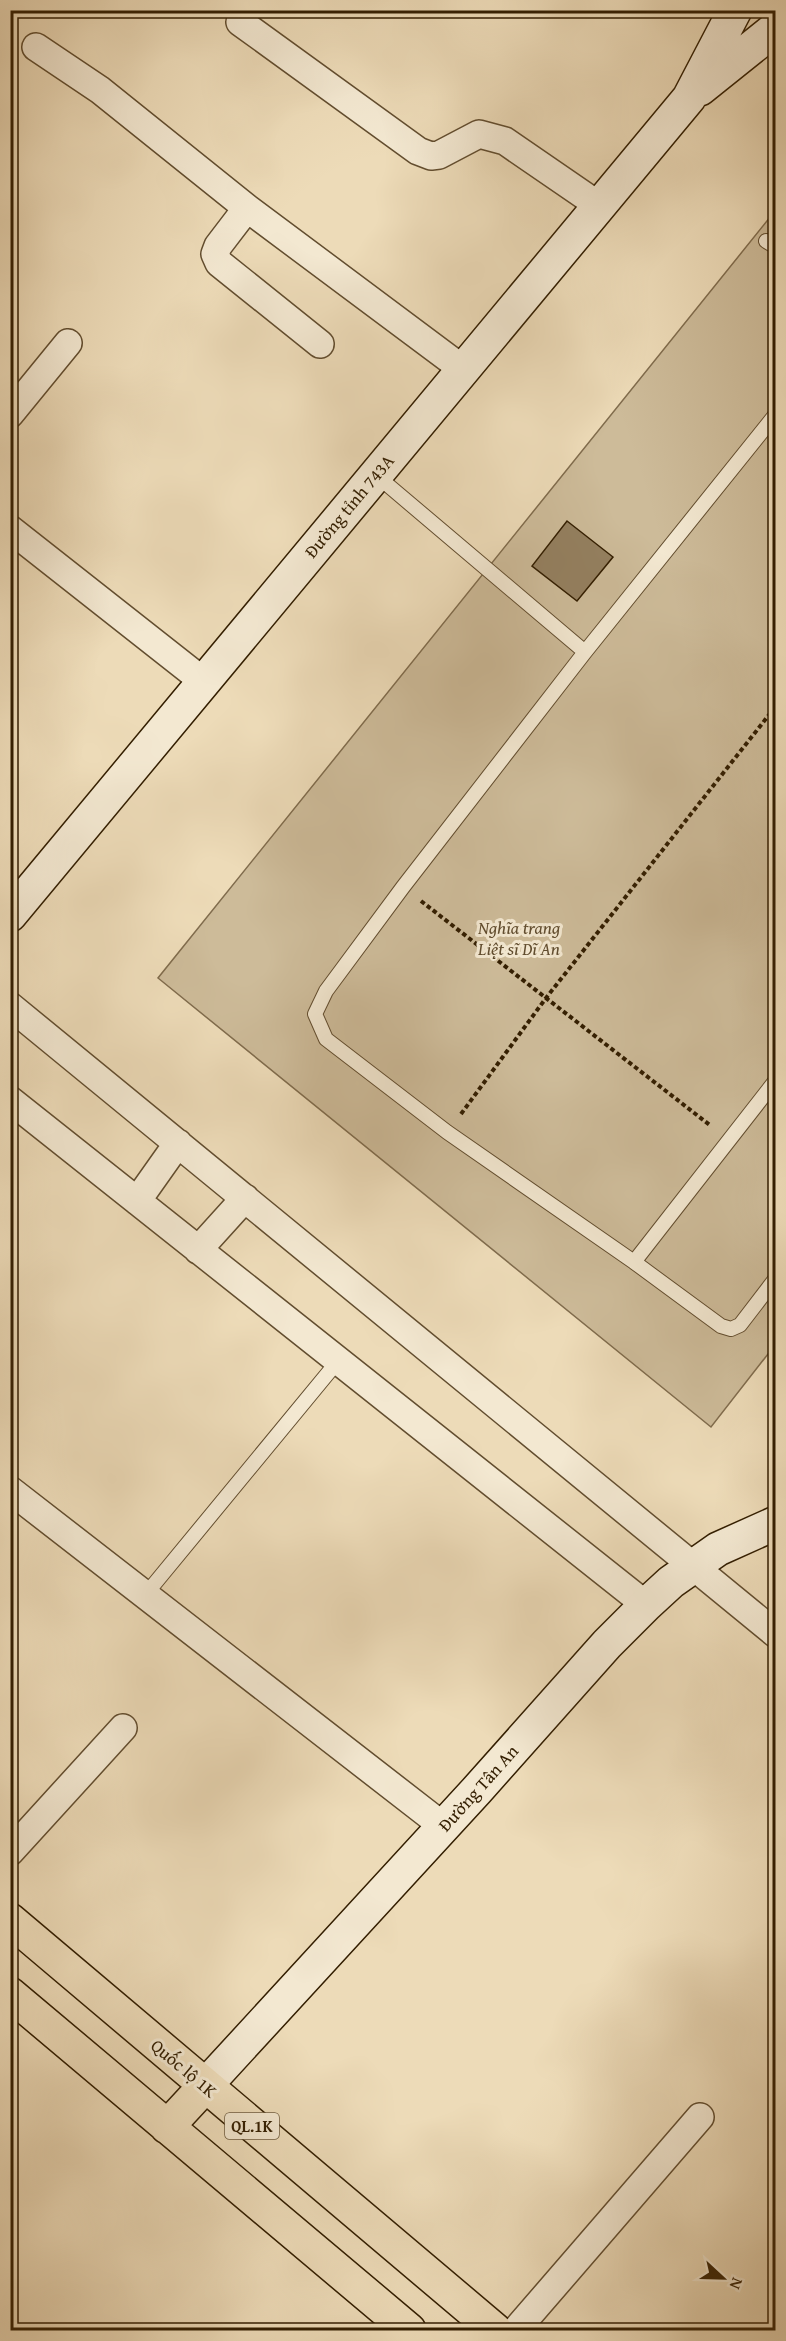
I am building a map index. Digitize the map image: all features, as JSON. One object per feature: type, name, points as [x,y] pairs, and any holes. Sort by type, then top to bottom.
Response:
[{"type":"main road","name":"Đường tỉnh 743A","points":[[10,915],[202,681],[601,207],[689,98],[735,10]]},
{"type":"main road","name":"Đường tỉnh 743A","points":[[689,98],[776,28]]},
{"type":"main road","name":"Đường Tân An","points":[[205,2086],[607,1644],[646,1605],[671,1582],[718,1549],[776,1523]]},
{"type":"main road","name":"Quốc lộ 1K","points":[[10,1920],[495,2331]]},
{"type":"main road","points":[[10,1994],[409,2331]]},
{"type":"main road","points":[[167,2127],[205,2086]]},
{"type":"street","points":[[240,22],[418,151],[431,156],[439,155],[479,134],[505,141],[601,207]]},
{"type":"street","points":[[36,47],[100,90],[247,208],[464,370]]},
{"type":"street","points":[[247,208],[218,246],[215,254],[219,263],[320,344]]},
{"type":"street","points":[[10,414],[68,343]]},
{"type":"street","points":[[10,529],[202,681]]},
{"type":"street","points":[[10,1005],[776,1634]]},
{"type":"street","points":[[10,1100],[646,1605]]},
{"type":"street","points":[[137,1201],[178,1143]]},
{"type":"street","points":[[198,1250],[245,1198]]},
{"type":"street","points":[[10,1490],[443,1826]]},
{"type":"street","points":[[10,1852],[123,1728]]},
{"type":"street","points":[[516,2331],[700,2117]]},
{"type":"lane","points":[[776,414],[585,652],[403,887],[326,991],[315,1014],[326,1039],[447,1132],[634,1262],[721,1326],[731,1329],[740,1325],[776,1278]]},
{"type":"lane","points":[[375,475],[585,652]]},
{"type":"lane","points":[[634,1262],[776,1080]]},
{"type":"lane","points":[[146,1594],[338,1362]]},
{"type":"path","points":[[447,1132],[546,998],[776,706]]},
{"type":"path","points":[[403,887],[728,1139]]},
{"type":"green space","name":"Nghĩa trang Liệt sĩ Dĩ An","points":[[775,211],[775,1345],[711,1427],[158,978]]},
{"type":"building","points":[[567,521],[613,557],[577,601],[532,566]]}]
